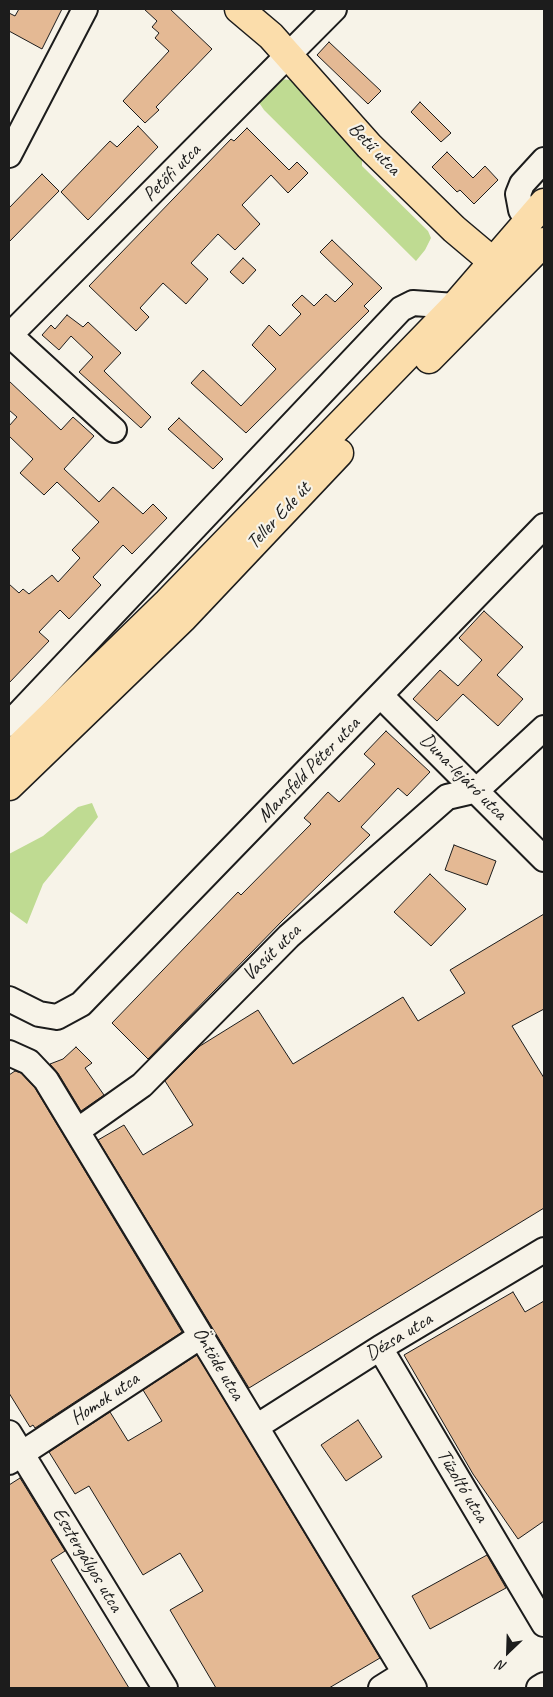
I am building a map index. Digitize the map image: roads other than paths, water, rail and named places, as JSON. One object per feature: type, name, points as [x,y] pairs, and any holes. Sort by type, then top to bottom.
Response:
[{"type":"main road","name":"Betű utca","points":[[239,9],[289,56],[369,146],[454,229],[492,261]]},
{"type":"main road","name":"Teller Ede út","points":[[9,757],[168,602],[455,306],[536,211]]},
{"type":"main road","name":"Teller Ede út","points":[[9,786],[183,618],[392,397],[544,242]]},
{"type":"main road","points":[[492,261],[510,266],[523,264]]},
{"type":"street","points":[[9,155],[85,9]]},
{"type":"street","name":"Petőfi utca","points":[[10,336],[334,9]]},
{"type":"street","name":"Teller Ede út","points":[[536,211],[519,204],[518,194],[522,184],[544,160]]},
{"type":"street","points":[[9,724],[401,309],[413,303],[455,306]]},
{"type":"street","points":[[10,336],[114,430]]},
{"type":"street","name":"Mansfeld Péter utca","points":[[9,999],[39,1014],[57,1017],[71,1011],[92,994],[544,526]]},
{"type":"street","name":"Duna-lejáró utca","points":[[380,696],[477,790],[544,860]]},
{"type":"street","points":[[477,790],[544,728]]},
{"type":"street","name":"Vasút utca","points":[[77,1131],[142,1085],[289,936],[447,797],[477,790]]},
{"type":"street","name":"Öntöde utca","points":[[9,1053],[29,1062],[46,1080],[410,1681]]},
{"type":"street","name":"Dézsa utca","points":[[256,1427],[380,1348],[544,1250]]},
{"type":"street","name":"Homok utca","points":[[15,1458],[201,1336]]},
{"type":"street","name":"Tűzoltó utca","points":[[380,1348],[544,1624]]},
{"type":"street","name":"Esztergályos utca","points":[[9,1433],[15,1458],[110,1599],[165,1688]]},
{"type":"street","points":[[381,1688],[410,1681]]},
{"type":"street","points":[[538,1688],[544,1685]]}]
